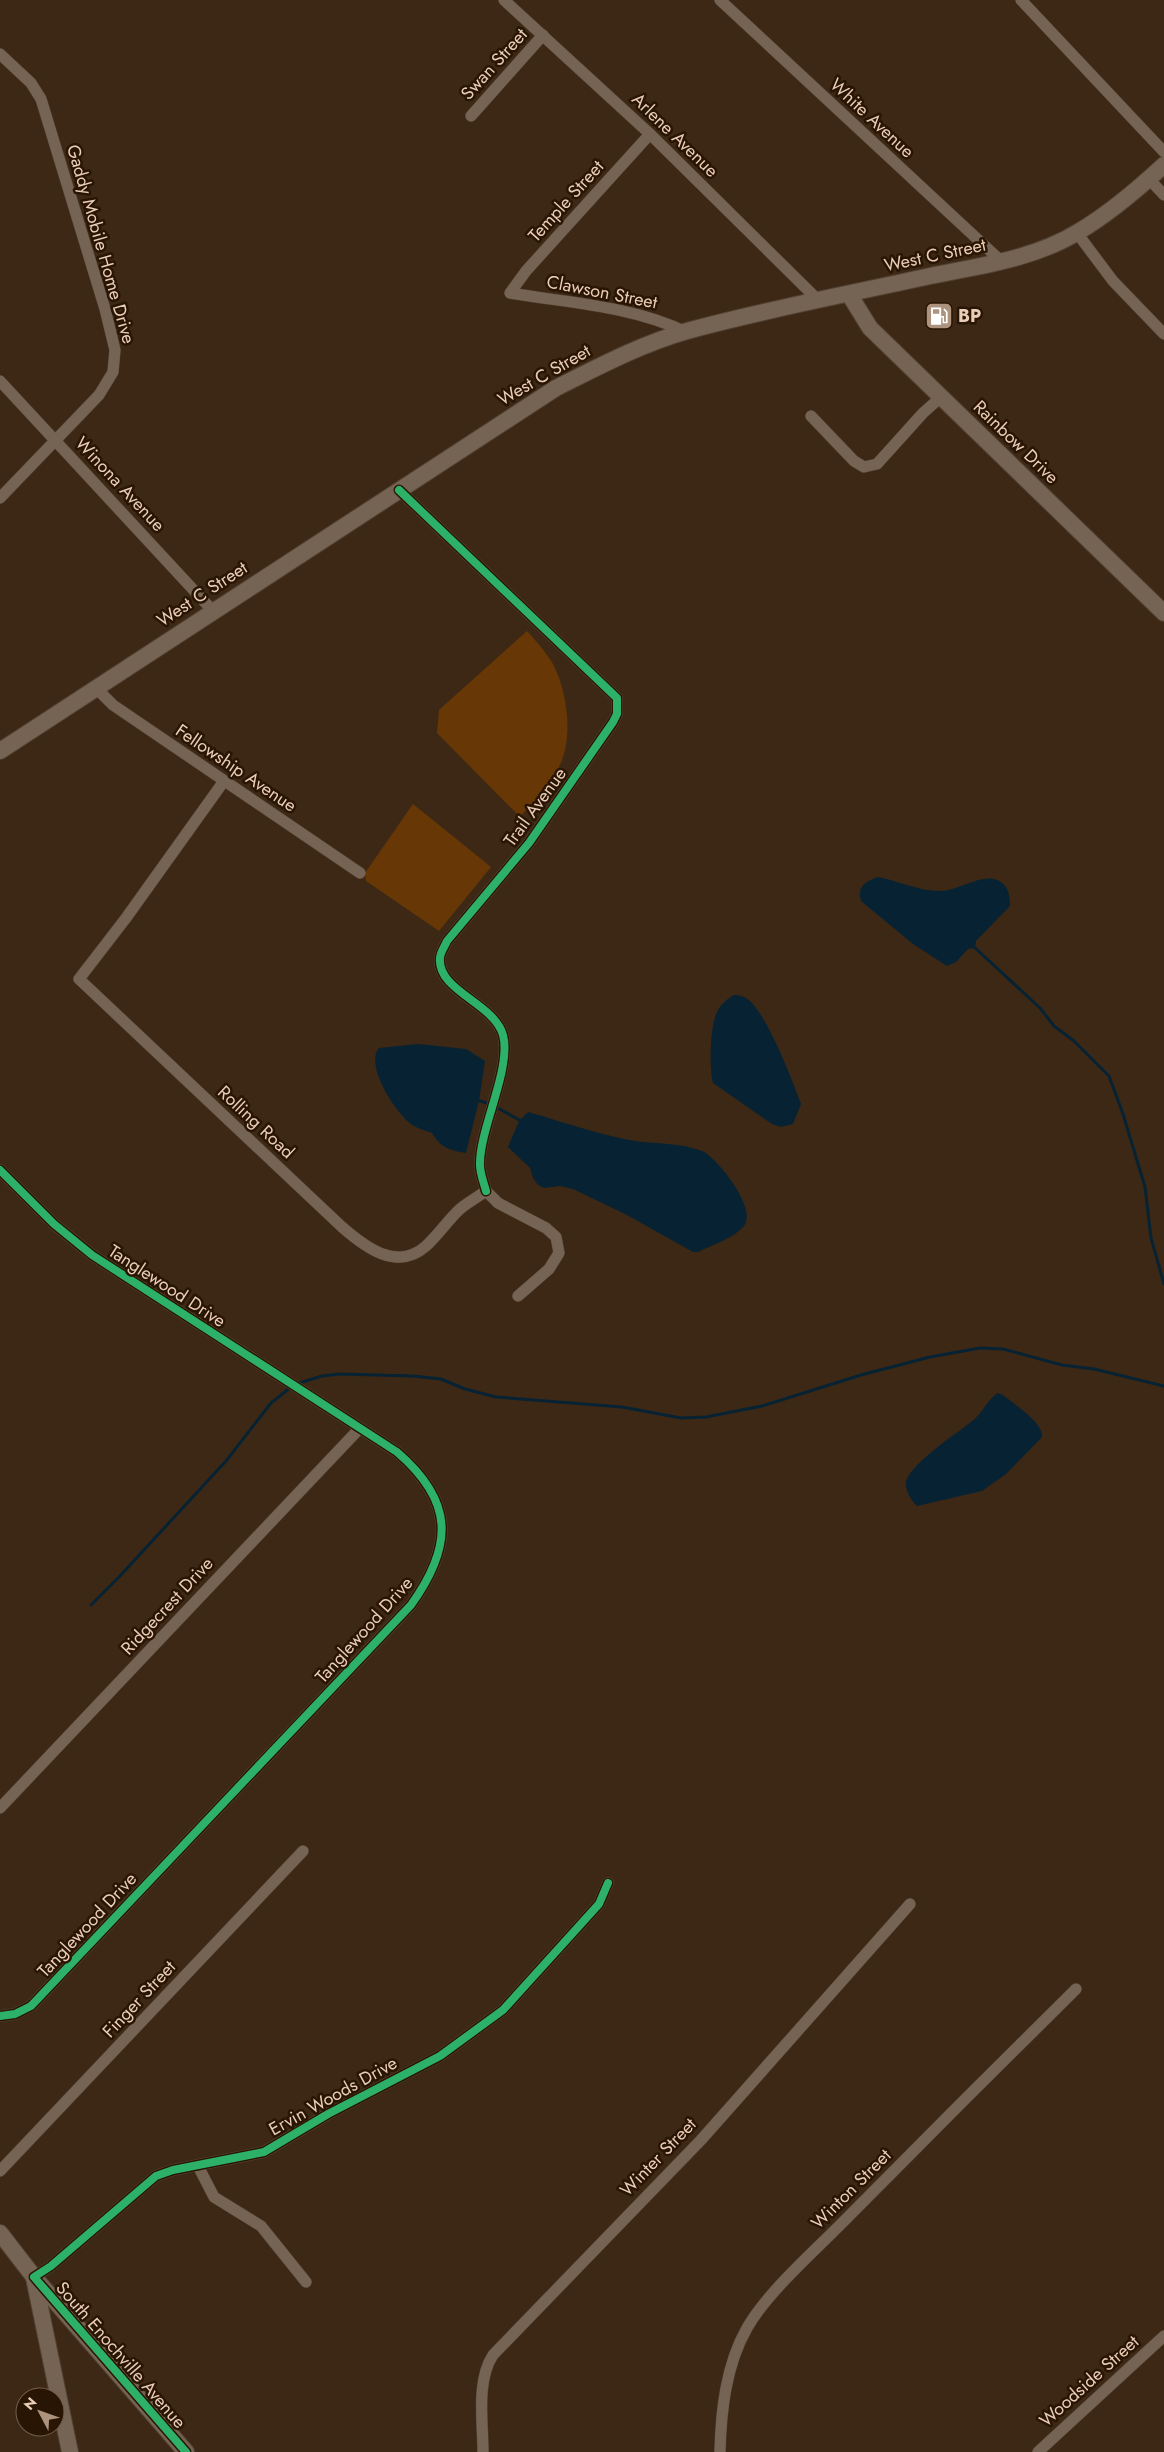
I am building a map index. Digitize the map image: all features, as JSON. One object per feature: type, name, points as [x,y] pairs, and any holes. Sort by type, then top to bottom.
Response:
[{"type":"main road","name":"West C Street","points":[[0,751],[556,388],[615,358],[686,332],[818,300],[1001,261],[1040,250],[1077,233],[1149,179],[1164,165]]},
{"type":"main road","name":"Rainbow Drive","points":[[848,294],[870,328],[1164,613]]},
{"type":"main road","name":"South Enochville Avenue","points":[[0,2233],[34,2277],[186,2452]]},
{"type":"main road","points":[[34,2277],[70,2452]]},
{"type":"street","name":"Arlene Avenue","points":[[504,0],[650,134],[818,300]]},
{"type":"street","name":"White Avenue","points":[[720,0],[1001,261]]},
{"type":"street","points":[[1022,0],[1164,152]]},
{"type":"street","name":"Swan Street","points":[[471,116],[543,35]]},
{"type":"street","name":"Gaddy Mobile Home Drive","points":[[0,54],[31,83],[41,99],[105,309],[115,350],[113,372],[99,395],[0,498]]},
{"type":"street","name":"Temple Street","points":[[510,293],[526,271],[650,134]]},
{"type":"street","points":[[1149,179],[1164,195]]},
{"type":"street","points":[[1077,233],[1113,282],[1164,334]]},
{"type":"street","name":"Clawson Street","points":[[510,293],[638,314],[661,320],[686,332]]},
{"type":"street","name":"Winona Avenue","points":[[0,381],[213,611]]},
{"type":"street","points":[[811,416],[854,461],[864,467],[877,464],[923,413],[941,397]]},
{"type":"street","name":"Trail Avenue","points":[[399,490],[617,698],[617,714],[614,722],[529,843],[447,941],[440,957],[440,971],[450,983],[496,1020],[503,1035],[504,1057],[480,1165],[486,1191]]},
{"type":"street","name":"Fellowship Avenue","points":[[96,688],[113,705],[360,873]]},
{"type":"street","name":"Rolling Road","points":[[224,781],[79,980],[342,1227],[363,1245],[379,1254],[394,1257],[409,1256],[425,1247],[460,1209],[486,1191]]},
{"type":"street","name":"Tanglewood Drive","points":[[0,1170],[54,1224],[92,1255],[397,1452],[416,1469],[432,1490],[442,1516],[438,1551],[427,1582],[404,1612],[31,2006],[15,2014],[0,2016]]},
{"type":"street","points":[[486,1191],[498,1203],[546,1228],[556,1237],[559,1253],[549,1269],[518,1296]]},
{"type":"street","name":"Ridgecrest Drive","points":[[0,1808],[360,1428]]},
{"type":"street","name":"Finger Street","points":[[0,2171],[303,1851]]},
{"type":"street","name":"Ervin Woods Drive","points":[[34,2277],[51,2266],[156,2176],[264,2152],[328,2114],[440,2056],[466,2039],[503,2010],[516,1996],[599,1904],[608,1883]]},
{"type":"street","name":"Winter Street","points":[[483,2452],[483,2383],[492,2355],[701,2140],[910,1904]]},
{"type":"street","name":"Winton Street","points":[[720,2452],[723,2409],[730,2369],[747,2328],[755,2316],[801,2266],[1076,1989]]},
{"type":"street","points":[[198,2166],[214,2196],[260,2226],[306,2282]]},
{"type":"street","name":"Woodside Street","points":[[1038,2452],[1164,2336]]},
{"type":"shaded area","points":[[527,631],[547,655],[558,676],[565,702],[567,731],[563,757],[558,769],[536,800],[520,817],[437,733],[439,710]]},
{"type":"shaded area","points":[[413,804],[491,867],[439,931],[366,881],[365,873]]},
{"type":"water","points":[[878,877],[934,891],[948,890],[982,879],[994,879],[1005,886],[1009,893],[1010,906],[976,941],[975,948],[968,949],[956,962],[947,966],[913,944],[861,901],[860,892],[863,885]]},
{"type":"water","points":[[734,995],[739,995],[751,1002],[765,1022],[779,1050],[801,1104],[793,1124],[781,1127],[772,1124],[713,1083],[711,1047],[715,1018],[718,1009],[726,1000]]},
{"type":"water","points":[[418,1044],[466,1049],[485,1061],[479,1101],[466,1153],[446,1148],[432,1133],[416,1127],[399,1112],[384,1090],[376,1066],[376,1056],[379,1048]]},
{"type":"water","points":[[528,1112],[595,1132],[635,1141],[678,1145],[702,1151],[717,1163],[741,1197],[746,1209],[747,1218],[744,1226],[735,1234],[722,1241],[698,1252],[693,1252],[627,1215],[573,1189],[560,1186],[544,1188],[538,1185],[533,1178],[530,1168],[508,1147],[519,1121]]},
{"type":"water","points":[[997,1393],[1003,1395],[1033,1420],[1038,1426],[1042,1437],[1006,1474],[982,1491],[917,1506],[907,1492],[906,1482],[909,1475],[924,1458],[975,1419]]},
{"type":"waterway","points":[[973,946],[1040,1008],[1054,1026],[1074,1041],[1109,1076],[1123,1114],[1145,1187],[1151,1238],[1164,1284]]},
{"type":"waterway","points":[[477,1100],[490,1104]]},
{"type":"waterway","points":[[496,1107],[523,1122]]},
{"type":"waterway","points":[[296,1384],[322,1376],[339,1374],[413,1376],[441,1379],[465,1389],[496,1397],[622,1407],[681,1418],[706,1417],[762,1406],[861,1375],[930,1357],[980,1348],[1003,1349],[1062,1365],[1094,1369],[1164,1386]]},
{"type":"waterway","points":[[91,1605],[226,1461],[271,1403],[291,1387]]},
{"type":"cycle path","points":[[399,490],[617,698],[617,714],[613,722],[529,843],[447,941],[440,956],[441,969],[447,979],[489,1014],[498,1024],[503,1035],[505,1049],[503,1064],[481,1151],[480,1168],[486,1191]]},
{"type":"cycle path","points":[[0,1170],[54,1224],[92,1255],[397,1452],[416,1470],[429,1488],[438,1506],[442,1524],[435,1563],[411,1605],[31,2006],[15,2014],[0,2016]]},
{"type":"cycle path","points":[[186,2452],[34,2277],[51,2266],[156,2176],[173,2170],[264,2152],[328,2114],[440,2056],[503,2010],[599,1904],[608,1883]]},
{"type":"place","name":"BP","points":[[939,316]]}]
